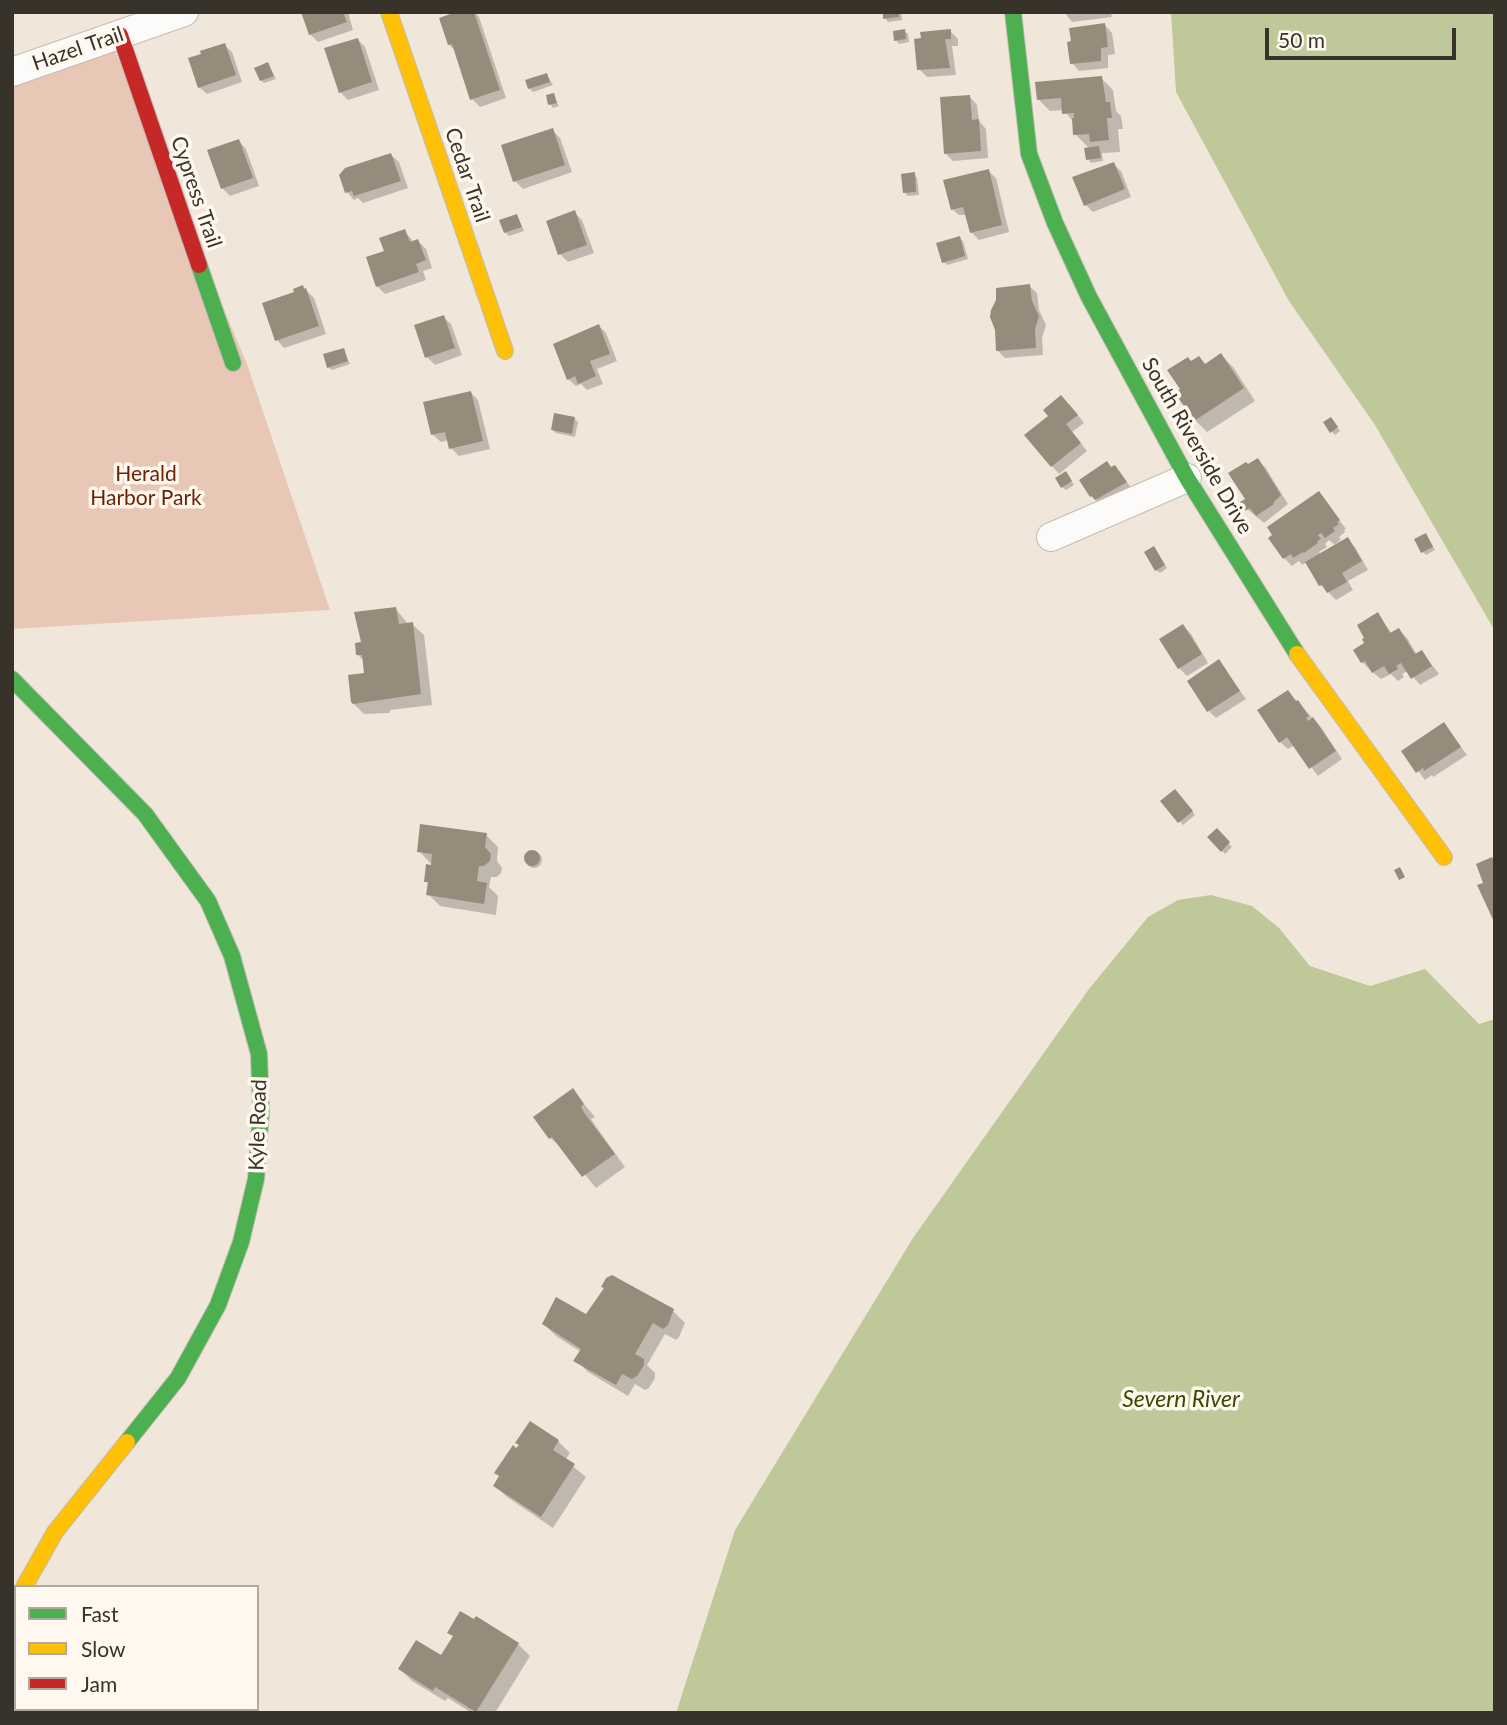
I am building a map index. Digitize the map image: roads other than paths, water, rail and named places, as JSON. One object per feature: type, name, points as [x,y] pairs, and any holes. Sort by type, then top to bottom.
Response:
[{"type":"street","name":"Hazel Trail","points":[[12,72],[184,12]]},
{"type":"street","name":"Cedar Trail","points":[[389,12],[505,351]]},
{"type":"street","name":"South Riverside Drive","points":[[1013,12],[1029,154],[1055,223],[1089,297],[1187,478],[1303,664],[1444,857]]},
{"type":"street","name":"Cypress Trail","points":[[120,35],[233,363]]},
{"type":"street","points":[[1051,537],[1187,478]]},
{"type":"street","name":"Kyle Road","points":[[12,679],[145,814],[208,901],[233,956],[249,1014],[259,1054],[260,1101],[256,1179],[241,1242],[218,1305],[178,1378],[22,1574]]},
{"type":"water","points":[[1171,12],[1495,12],[1495,631],[1375,425],[1289,301],[1176,92]]},
{"type":"water","name":"Severn River","points":[[1211,895],[1252,906],[1279,928],[1310,966],[1370,986],[1425,969],[1479,1024],[1495,1019],[1495,1713],[676,1713],[735,1530],[913,1238],[1089,989],[1148,917],[1178,900]]},
{"type":"park label","name":"Herald Harbor Park","points":[[146,486]]}]
